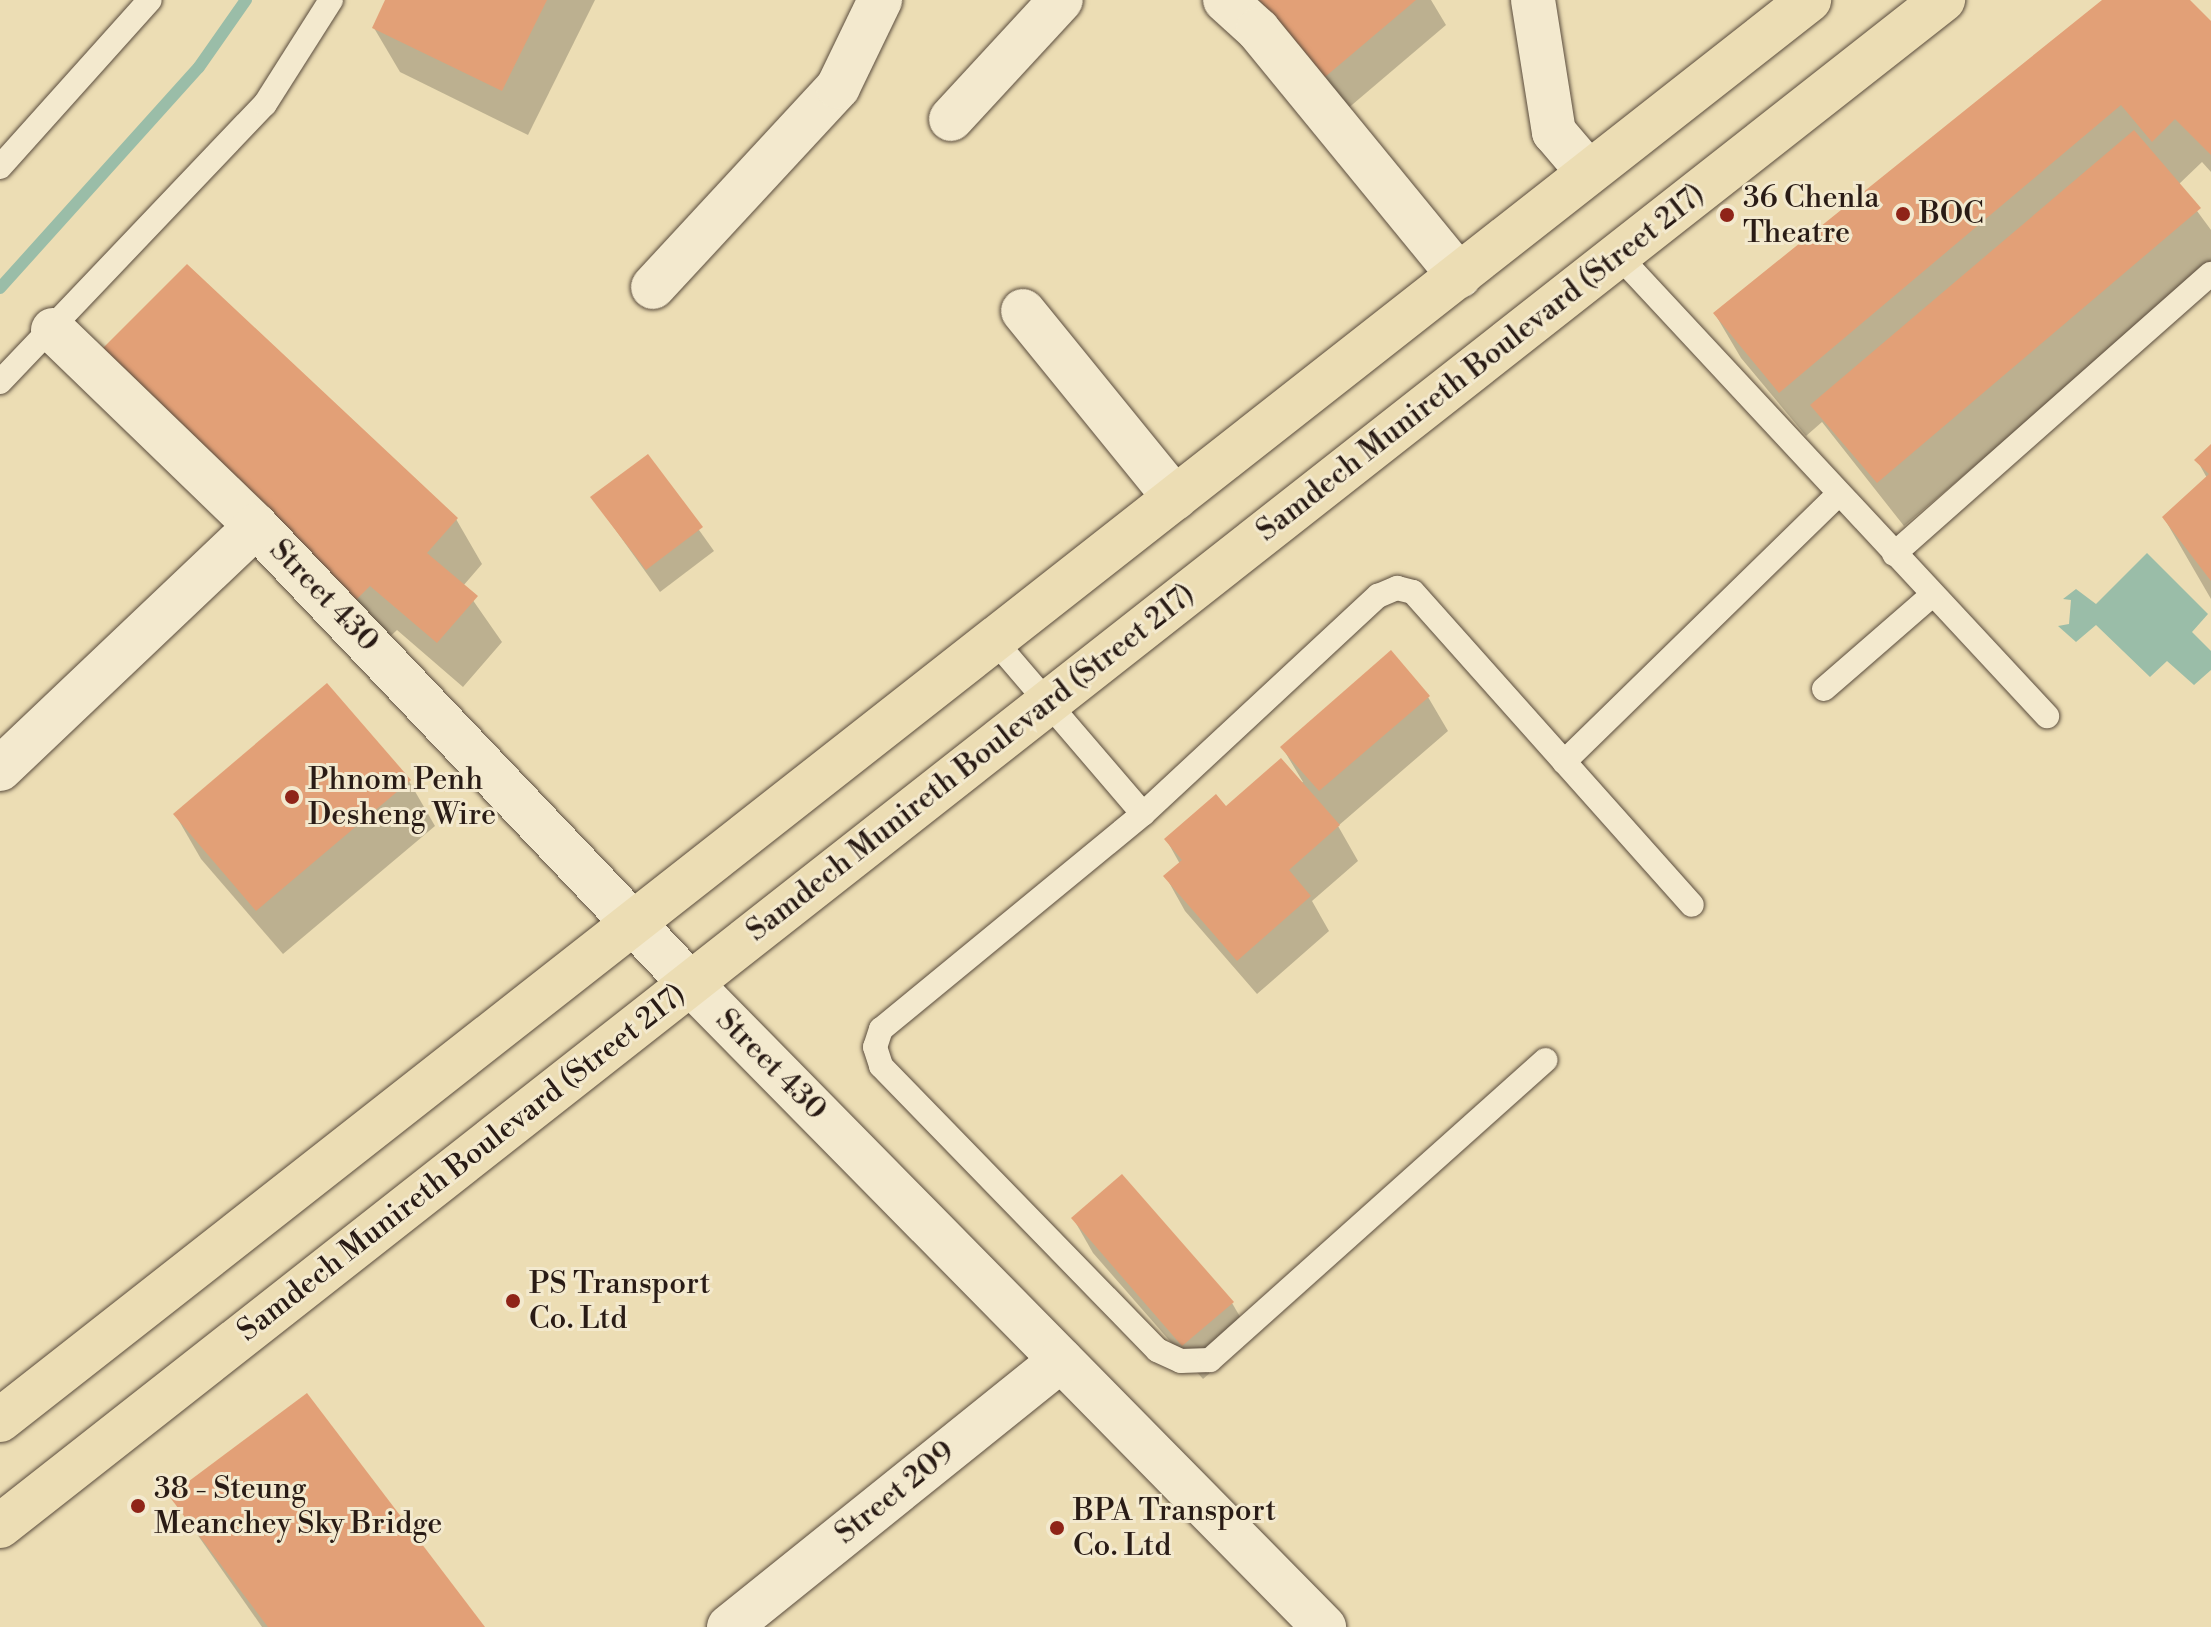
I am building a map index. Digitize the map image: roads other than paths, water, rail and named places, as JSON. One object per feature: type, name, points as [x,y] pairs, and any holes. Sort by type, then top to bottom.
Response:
[{"type":"main road","points":[[0,1420],[1809,0]]},
{"type":"main road","name":"Samdech Munireth Boulevard (Street 217)","points":[[0,1526],[1943,0]]},
{"type":"street","points":[[951,119],[1061,0]]},
{"type":"street","points":[[1225,0],[1258,30],[1459,276]]},
{"type":"street","points":[[1533,0],[1554,132],[1588,172]]},
{"type":"street","points":[[653,287],[838,87],[875,2]]},
{"type":"street","points":[[1023,311],[1175,498]]},
{"type":"street","name":"Street 430","points":[[53,330],[256,526],[635,921],[690,983],[1324,1627]]},
{"type":"street","points":[[0,769],[256,526]]},
{"type":"street","name":"Street 209","points":[[729,1627],[1061,1360]]},
{"type":"lane","points":[[0,167],[150,0]]},
{"type":"lane","points":[[0,382],[53,330],[265,104],[331,0]]},
{"type":"lane","points":[[1618,255],[2047,716]]},
{"type":"lane","points":[[1894,554],[2211,274]]},
{"type":"lane","points":[[1564,762],[1839,494]]},
{"type":"lane","points":[[1546,1060],[1210,1360],[1181,1361],[1157,1350],[881,1066],[875,1047],[881,1029],[1143,814],[1378,596],[1397,588],[1413,592],[1692,905]]},
{"type":"lane","points":[[1824,689],[1932,595]]},
{"type":"lane","points":[[994,640],[1143,814]]},
{"type":"waterway","points":[[0,288],[199,67],[246,0]]},
{"type":"place","name":"BOC","points":[[1903,214]]},
{"type":"place","name":"36 Chenla Theatre","points":[[1727,215]]},
{"type":"place","name":"Phnom Penh Desheng Wire","points":[[292,797]]},
{"type":"place","name":"PS Transport Co. Ltd","points":[[513,1301]]},
{"type":"place","name":"38 - Steung Meanchey Sky Bridge","points":[[138,1506]]},
{"type":"place","name":"BPA Transport Co. Ltd","points":[[1057,1528]]}]
